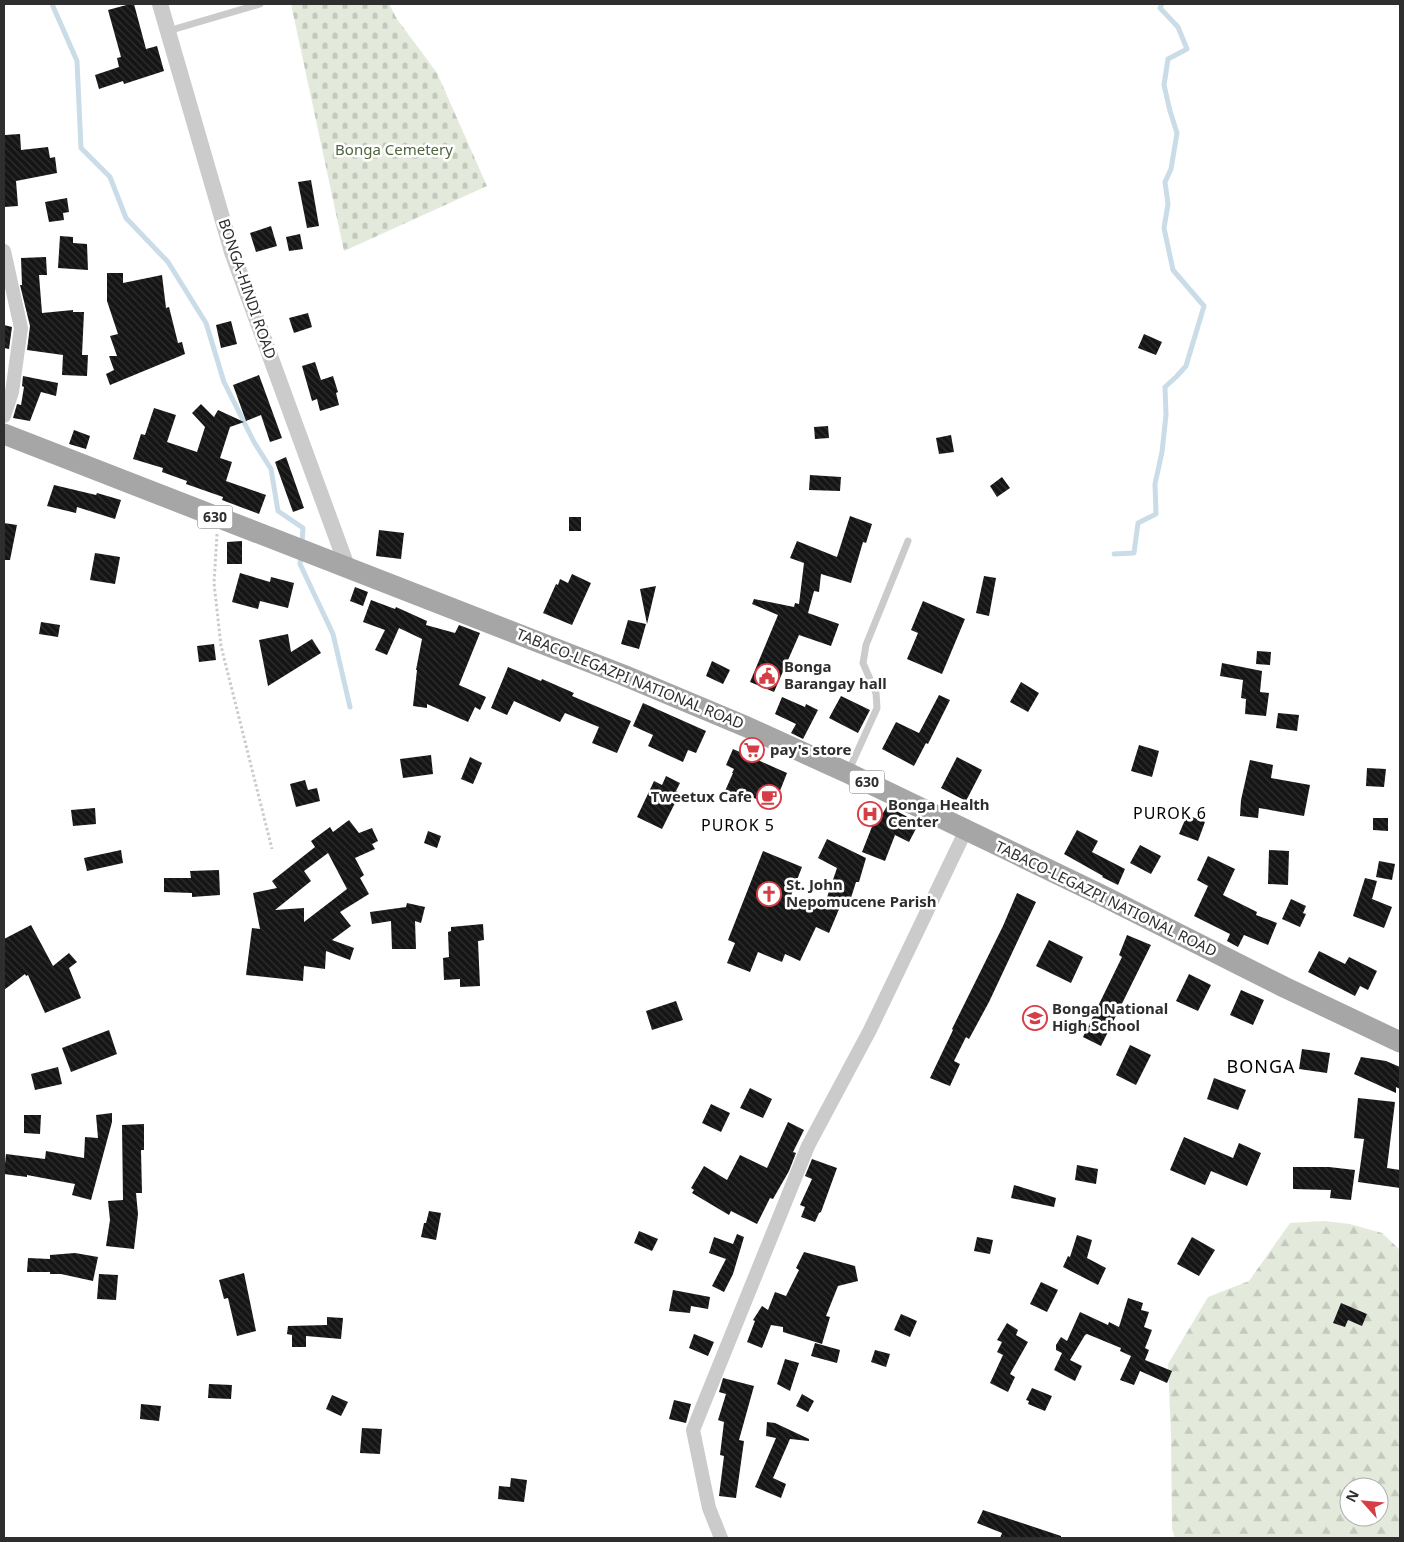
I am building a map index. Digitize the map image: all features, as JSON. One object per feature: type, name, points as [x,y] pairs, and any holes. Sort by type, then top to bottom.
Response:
[{"type":"main road","name":"TABACO-LEGAZPI NATIONAL ROAD","points":[[4,434],[623,675],[748,727],[966,830],[1400,1042]]},
{"type":"street","name":"BONGA-HINDI ROAD","points":[[160,4],[232,252],[348,569]]},
{"type":"street","points":[[4,251],[21,328],[12,392],[4,416]]},
{"type":"street","points":[[721,1538],[708,1508],[693,1430],[808,1146],[870,1030],[966,830]]},
{"type":"lane","points":[[168,32],[260,4]]},
{"type":"lane","points":[[848,773],[877,708],[876,693],[864,663],[866,645],[908,541]]},
{"type":"path","points":[[218,518],[214,583],[221,646],[272,850]]},
{"type":"green space","name":"Bonga Cemetery","points":[[291,4],[389,4],[397,19],[437,73],[487,186],[344,251]]},
{"type":"green space","points":[[1324,1221],[1350,1224],[1382,1233],[1400,1250],[1400,1538],[1175,1538],[1172,1529],[1168,1364],[1208,1297],[1249,1281],[1290,1223]]},
{"type":"building","points":[[134,4],[146,49],[157,46],[164,71],[124,84],[123,81],[99,89],[95,75],[119,67],[117,58],[121,57],[108,10]]},
{"type":"building","points":[[20,134],[21,150],[48,147],[50,158],[55,157],[57,173],[16,181],[18,206],[4,207],[5,135]]},
{"type":"building","points":[[311,180],[319,226],[307,228],[298,182]]},
{"type":"building","points":[[67,198],[69,212],[63,213],[64,220],[49,222],[45,202]]},
{"type":"building","points":[[271,226],[277,246],[256,252],[250,233]]},
{"type":"building","points":[[300,234],[303,249],[289,251],[286,237]]},
{"type":"building","points":[[60,236],[73,237],[73,243],[87,244],[88,270],[58,268]]},
{"type":"building","points":[[46,257],[47,275],[39,275],[42,313],[73,310],[73,312],[84,312],[82,355],[88,355],[87,376],[62,375],[63,355],[27,350],[30,326],[20,285],[22,285],[21,258]]},
{"type":"building","points":[[107,273],[123,273],[123,283],[162,275],[166,308],[169,307],[178,343],[182,342],[185,354],[110,385],[106,374],[114,370],[109,356],[117,356],[110,336],[118,334],[107,301]]},
{"type":"building","points":[[308,313],[312,327],[294,333],[289,318]]},
{"type":"building","points":[[231,321],[237,344],[221,348],[216,325]]},
{"type":"building","points":[[4,325],[12,327],[9,349],[4,348]]},
{"type":"building","points":[[1144,334],[1162,342],[1156,355],[1138,348]]},
{"type":"building","points":[[315,362],[321,380],[333,376],[338,392],[336,393],[339,405],[320,411],[317,399],[312,401],[302,366]]},
{"type":"building","points":[[259,375],[282,438],[270,442],[261,415],[246,421],[233,385]]},
{"type":"building","points":[[23,376],[58,383],[56,396],[41,392],[30,421],[13,418],[17,404],[21,405],[24,387],[22,386]]},
{"type":"building","points":[[201,404],[214,417],[218,410],[244,422],[230,427],[220,458],[232,462],[226,481],[266,495],[259,514],[222,500],[223,497],[186,484],[187,481],[162,472],[163,468],[133,459],[141,434],[145,435],[154,408],[176,415],[167,442],[197,452],[205,427],[192,413]]},
{"type":"building","points":[[828,426],[829,438],[815,439],[814,427]]},
{"type":"building","points":[[74,430],[90,436],[86,449],[69,444]]},
{"type":"building","points":[[951,435],[954,452],[939,454],[936,438]]},
{"type":"building","points":[[286,457],[304,508],[293,512],[275,462]]},
{"type":"building","points":[[810,475],[841,477],[840,491],[809,490]]},
{"type":"building","points":[[1002,477],[1010,488],[997,497],[990,486]]},
{"type":"building","points":[[54,485],[96,495],[97,493],[121,500],[115,519],[77,507],[76,513],[47,506]]},
{"type":"building","points":[[850,516],[872,524],[866,543],[863,542],[851,583],[821,574],[819,592],[814,591],[808,613],[839,624],[831,646],[799,635],[774,692],[750,682],[778,615],[752,604],[754,599],[794,607],[795,603],[799,604],[804,563],[790,558],[797,541],[837,557]]},
{"type":"building","points":[[569,517],[581,517],[581,531],[569,531]]},
{"type":"building","points":[[4,523],[17,525],[10,560],[4,560]]},
{"type":"building","points":[[379,530],[404,533],[401,559],[376,556]]},
{"type":"building","points":[[242,541],[242,564],[227,564],[227,542]]},
{"type":"building","points":[[95,553],[120,557],[115,584],[90,580]]},
{"type":"building","points":[[240,573],[270,582],[271,577],[294,583],[288,608],[260,601],[258,609],[232,602]]},
{"type":"building","points":[[572,574],[591,583],[572,625],[543,613],[556,584],[558,585],[560,579],[568,583]]},
{"type":"building","points":[[984,576],[996,578],[989,616],[976,613]]},
{"type":"building","points":[[656,586],[647,624],[640,589]]},
{"type":"building","points":[[355,587],[368,592],[363,606],[350,601]]},
{"type":"building","points":[[371,600],[395,609],[396,607],[427,621],[426,625],[455,633],[459,625],[480,633],[459,685],[486,697],[480,710],[475,707],[468,722],[427,704],[427,708],[413,706],[416,670],[422,639],[399,628],[387,655],[375,650],[385,630],[363,622]]},
{"type":"building","points":[[923,601],[965,619],[942,674],[907,659],[918,633],[911,630]]},
{"type":"building","points":[[628,620],[646,624],[639,649],[621,644]]},
{"type":"building","points":[[41,622],[60,625],[58,637],[39,634]]},
{"type":"building","points":[[288,634],[291,652],[312,639],[321,653],[268,686],[259,640]]},
{"type":"building","points":[[214,644],[216,660],[199,662],[197,646]]},
{"type":"building","points":[[1257,651],[1271,652],[1270,665],[1256,664]]},
{"type":"building","points":[[712,661],[730,670],[723,684],[706,676]]},
{"type":"building","points":[[1222,663],[1262,671],[1260,692],[1269,693],[1266,716],[1245,714],[1246,699],[1241,698],[1243,680],[1220,676]]},
{"type":"building","points":[[508,667],[574,693],[572,696],[631,721],[617,753],[592,743],[599,727],[565,713],[560,722],[514,701],[507,715],[491,708]]},
{"type":"building","points":[[1021,682],[1039,693],[1028,712],[1010,702]]},
{"type":"building","points":[[939,695],[950,700],[928,744],[926,743],[914,766],[882,749],[896,722],[919,733]]},
{"type":"building","points":[[841,696],[870,710],[858,733],[829,718]]},
{"type":"building","points":[[782,697],[805,707],[806,704],[818,710],[803,739],[791,733],[796,724],[775,714]]},
{"type":"building","points":[[643,703],[706,731],[696,753],[688,750],[683,762],[648,746],[653,735],[633,726]]},
{"type":"building","points":[[1278,713],[1299,715],[1297,731],[1276,728]]},
{"type":"building","points":[[1139,745],[1159,751],[1152,777],[1131,771]]},
{"type":"building","points":[[733,749],[787,773],[774,806],[744,794],[742,799],[725,791],[734,769],[726,765]]},
{"type":"building","points":[[431,755],[433,774],[403,778],[400,759]]},
{"type":"building","points":[[470,757],[482,763],[473,784],[461,779]]},
{"type":"building","points":[[957,757],[982,770],[966,801],[941,788]]},
{"type":"building","points":[[1250,760],[1273,765],[1271,778],[1310,785],[1304,816],[1259,808],[1258,818],[1240,816],[1241,800]]},
{"type":"building","points":[[1367,768],[1386,769],[1384,787],[1366,786]]},
{"type":"building","points":[[666,776],[680,783],[676,791],[680,793],[662,829],[637,817],[654,781],[662,785]]},
{"type":"building","points":[[305,780],[308,790],[317,788],[320,801],[296,807],[290,784]]},
{"type":"building","points":[[887,806],[919,823],[909,842],[895,835],[885,861],[862,852],[875,819],[879,820]]},
{"type":"building","points":[[95,808],[96,824],[73,826],[71,810]]},
{"type":"building","points":[[1187,815],[1205,822],[1198,841],[1179,834]]},
{"type":"building","points":[[1373,818],[1388,818],[1388,831],[1373,830]]},
{"type":"building","points":[[349,820],[359,833],[372,828],[378,841],[372,844],[375,849],[355,858],[364,875],[360,878],[369,894],[340,912],[351,926],[332,940],[354,948],[350,960],[326,951],[325,969],[304,966],[303,981],[246,975],[252,928],[260,929],[253,893],[277,888],[272,881],[315,847],[311,841],[330,827],[333,832]],"holes":[[[328,853],[347,889],[304,922],[304,908],[275,910],[311,881],[304,871]]]},
{"type":"building","points":[[1077,830],[1098,841],[1092,852],[1125,869],[1118,885],[1064,854]]},
{"type":"building","points":[[428,831],[441,836],[437,848],[424,843]]},
{"type":"building","points":[[827,839],[866,858],[859,882],[856,882],[849,904],[842,902],[829,933],[816,927],[800,961],[785,954],[782,962],[758,952],[750,972],[727,963],[735,943],[728,940],[763,851],[802,867],[790,898],[823,909],[837,868],[818,858]]},
{"type":"building","points":[[1140,845],[1161,856],[1151,874],[1130,863]]},
{"type":"building","points":[[121,850],[123,863],[87,871],[84,858]]},
{"type":"building","points":[[1269,850],[1289,851],[1288,885],[1268,884]]},
{"type":"building","points":[[1208,856],[1235,869],[1223,895],[1257,912],[1256,915],[1277,923],[1268,945],[1244,935],[1238,947],[1227,941],[1230,934],[1194,916],[1208,886],[1197,880]]},
{"type":"building","points":[[1379,861],[1395,864],[1392,880],[1376,877]]},
{"type":"building","points":[[219,870],[220,895],[192,897],[192,893],[164,892],[164,878],[191,878],[190,871]]},
{"type":"building","points":[[1365,878],[1377,881],[1372,899],[1392,907],[1384,928],[1353,916]]},
{"type":"building","points":[[1017,893],[1036,902],[989,1002],[969,1039],[966,1037],[954,1061],[960,1064],[950,1086],[930,1078],[1003,926]]},
{"type":"building","points":[[1291,899],[1306,906],[1303,913],[1306,914],[1300,927],[1282,919]]},
{"type":"building","points":[[407,903],[425,907],[421,923],[415,921],[416,949],[392,949],[391,921],[372,924],[370,912],[406,907]]},
{"type":"building","points":[[483,924],[484,940],[478,941],[480,986],[460,987],[460,979],[444,980],[443,958],[449,957],[448,932],[451,931],[451,927]]},
{"type":"building","points":[[31,925],[53,966],[69,953],[77,962],[69,968],[81,998],[45,1013],[28,975],[26,976],[25,974],[4,990],[4,939]]},
{"type":"building","points":[[1127,935],[1151,945],[1101,1046],[1083,1037],[1122,957],[1119,955]]},
{"type":"building","points":[[1049,940],[1083,957],[1071,983],[1036,966]]},
{"type":"building","points":[[1319,951],[1345,964],[1349,957],[1377,971],[1368,990],[1360,986],[1355,996],[1308,972]]},
{"type":"building","points":[[1189,974],[1211,985],[1198,1011],[1176,1001]]},
{"type":"building","points":[[1241,990],[1264,1000],[1253,1025],[1230,1015]]},
{"type":"building","points":[[676,1001],[683,1020],[652,1030],[646,1011]]},
{"type":"building","points":[[109,1030],[117,1054],[71,1072],[62,1048]]},
{"type":"building","points":[[1130,1045],[1151,1055],[1136,1085],[1116,1075]]},
{"type":"building","points":[[1302,1049],[1330,1053],[1327,1073],[1299,1069]]},
{"type":"building","points":[[1361,1057],[1386,1061],[1400,1067],[1400,1089],[1396,1087],[1396,1093],[1354,1074]]},
{"type":"building","points":[[58,1067],[62,1084],[35,1090],[31,1074]]},
{"type":"building","points":[[1214,1078],[1246,1090],[1238,1110],[1207,1099]]},
{"type":"building","points":[[750,1088],[772,1099],[763,1118],[740,1108]]},
{"type":"building","points":[[1358,1098],[1395,1102],[1387,1168],[1400,1170],[1400,1188],[1358,1182],[1364,1139],[1354,1138]]},
{"type":"building","points":[[711,1104],[730,1113],[721,1132],[702,1123]]},
{"type":"building","points":[[112,1113],[112,1122],[91,1200],[72,1195],[75,1184],[27,1175],[27,1177],[4,1174],[6,1154],[45,1159],[46,1151],[84,1158],[85,1137],[98,1138],[96,1115]]},
{"type":"building","points":[[24,1115],[41,1115],[40,1134],[24,1133]]},
{"type":"building","points":[[788,1122],[804,1130],[793,1152],[796,1153],[789,1171],[773,1199],[770,1198],[757,1224],[731,1211],[729,1215],[692,1193],[694,1190],[691,1188],[704,1166],[727,1180],[740,1155],[767,1168]]},
{"type":"building","points":[[144,1124],[144,1150],[141,1150],[142,1193],[136,1193],[138,1214],[134,1249],[106,1246],[110,1220],[108,1201],[123,1200],[122,1125]]},
{"type":"building","points":[[1184,1137],[1233,1158],[1239,1143],[1261,1153],[1247,1186],[1211,1171],[1205,1185],[1170,1170]]},
{"type":"building","points":[[812,1159],[837,1168],[821,1212],[815,1222],[801,1217],[805,1207],[800,1205],[812,1179],[805,1176]]},
{"type":"building","points":[[1077,1165],[1098,1169],[1096,1184],[1075,1180]]},
{"type":"building","points":[[1293,1167],[1329,1167],[1355,1170],[1351,1200],[1330,1198],[1331,1190],[1293,1189]]},
{"type":"building","points":[[1014,1185],[1056,1198],[1054,1207],[1011,1198]]},
{"type":"building","points":[[429,1211],[441,1213],[436,1240],[421,1237]]},
{"type":"building","points":[[639,1231],[658,1239],[652,1251],[634,1243]]},
{"type":"building","points":[[737,1234],[744,1237],[733,1274],[724,1292],[712,1286],[726,1259],[709,1253],[714,1237],[733,1244]]},
{"type":"building","points":[[1077,1235],[1092,1240],[1087,1258],[1106,1268],[1098,1285],[1063,1267],[1068,1256],[1070,1257]]},
{"type":"building","points":[[977,1237],[993,1240],[990,1254],[974,1251]]},
{"type":"building","points":[[1192,1237],[1215,1250],[1199,1276],[1177,1264]]},
{"type":"building","points":[[804,1252],[855,1266],[858,1281],[838,1286],[826,1316],[830,1317],[822,1344],[783,1332],[783,1327],[771,1325],[762,1348],[747,1342],[755,1321],[753,1320],[762,1306],[768,1310],[775,1292],[786,1296],[799,1270],[796,1268]]},
{"type":"building","points":[[75,1253],[98,1257],[93,1281],[61,1274],[50,1274],[50,1272],[27,1272],[28,1258],[50,1259],[50,1255]]},
{"type":"building","points":[[244,1273],[256,1331],[237,1336],[228,1298],[224,1299],[219,1280]]},
{"type":"building","points":[[99,1274],[118,1275],[116,1300],[97,1299]]},
{"type":"building","points":[[1041,1282],[1058,1290],[1047,1312],[1030,1304]]},
{"type":"building","points":[[673,1290],[710,1297],[708,1309],[691,1306],[690,1313],[669,1311]]},
{"type":"building","points":[[1128,1298],[1143,1303],[1141,1310],[1149,1312],[1144,1327],[1152,1330],[1145,1348],[1149,1350],[1145,1360],[1172,1371],[1167,1383],[1140,1371],[1134,1385],[1120,1380],[1131,1356],[1120,1351],[1121,1348],[1087,1334],[1070,1360],[1082,1366],[1075,1381],[1054,1370],[1062,1353],[1056,1350],[1056,1345],[1061,1337],[1067,1341],[1080,1312],[1108,1325],[1109,1322],[1119,1327]]},
{"type":"building","points":[[1341,1303],[1367,1314],[1362,1326],[1348,1320],[1345,1327],[1333,1323]]},
{"type":"building","points":[[901,1314],[917,1321],[910,1337],[894,1330]]},
{"type":"building","points":[[327,1317],[343,1318],[341,1339],[306,1336],[306,1347],[292,1347],[292,1335],[287,1334],[288,1326],[327,1325]]},
{"type":"building","points":[[1007,1323],[1018,1330],[1016,1335],[1028,1342],[1010,1374],[1015,1377],[1008,1392],[990,1383],[1003,1355],[997,1352],[1002,1342],[997,1340]]},
{"type":"building","points":[[694,1334],[714,1342],[708,1356],[689,1348]]},
{"type":"building","points":[[815,1343],[840,1350],[837,1363],[811,1356]]},
{"type":"building","points":[[875,1350],[890,1354],[886,1367],[871,1362]]},
{"type":"building","points":[[785,1359],[799,1363],[790,1391],[777,1384]]},
{"type":"building","points":[[723,1378],[754,1386],[739,1440],[744,1441],[736,1498],[719,1496],[724,1456],[720,1455],[724,1422],[718,1420],[726,1394],[719,1392]]},
{"type":"building","points":[[209,1384],[232,1385],[231,1399],[208,1398]]},
{"type":"building","points":[[1032,1388],[1052,1396],[1045,1411],[1028,1404],[1029,1401],[1026,1400]]},
{"type":"building","points":[[802,1394],[814,1401],[808,1412],[796,1406]]},
{"type":"building","points":[[332,1395],[348,1402],[341,1416],[326,1409]]},
{"type":"building","points":[[674,1400],[691,1404],[686,1423],[669,1419]]},
{"type":"building","points":[[141,1404],[161,1406],[159,1421],[140,1419]]},
{"type":"building","points":[[767,1422],[775,1423],[809,1439],[809,1441],[790,1439],[773,1478],[786,1484],[781,1498],[755,1487],[776,1438],[766,1436]]},
{"type":"building","points":[[362,1428],[382,1429],[380,1454],[360,1453]]},
{"type":"building","points":[[511,1478],[527,1480],[524,1502],[498,1499],[499,1486],[510,1487]]},
{"type":"building","points":[[983,1510],[1061,1536],[1061,1538],[1000,1538],[1002,1533],[977,1523]]},
{"type":"waterway","points":[[52,4],[77,61],[81,148],[110,177],[126,218],[168,262],[206,323],[224,382],[254,442],[271,469],[278,511],[303,528],[302,543]]},
{"type":"waterway","points":[[1114,554],[1134,553],[1138,523],[1156,514],[1155,484],[1162,452],[1166,415],[1165,387],[1186,366],[1204,306],[1173,270],[1164,228],[1168,204],[1165,182],[1171,169],[1177,133],[1164,85],[1168,59],[1187,49],[1178,27],[1160,8],[1162,4]]},
{"type":"waterway","points":[[301,554],[300,564],[333,634],[350,707]]},
{"type":"place","name":"Bonga Barangay hall","points":[[767,676]]},
{"type":"place","name":"pay's store","points":[[752,750]]},
{"type":"place","name":"Tweetux Cafe","points":[[769,797]]},
{"type":"place","name":"Bonga Health Center","points":[[870,814]]},
{"type":"place","name":"St. John Nepomucene Parish","points":[[769,894]]},
{"type":"place","name":"Bonga National High School","points":[[1035,1018]]},
{"type":"district","name":"PUROK 6","points":[[1170,813]]},
{"type":"district","name":"PUROK 5","points":[[738,825]]},
{"type":"district","name":"BONGA","points":[[1261,1067]]}]
